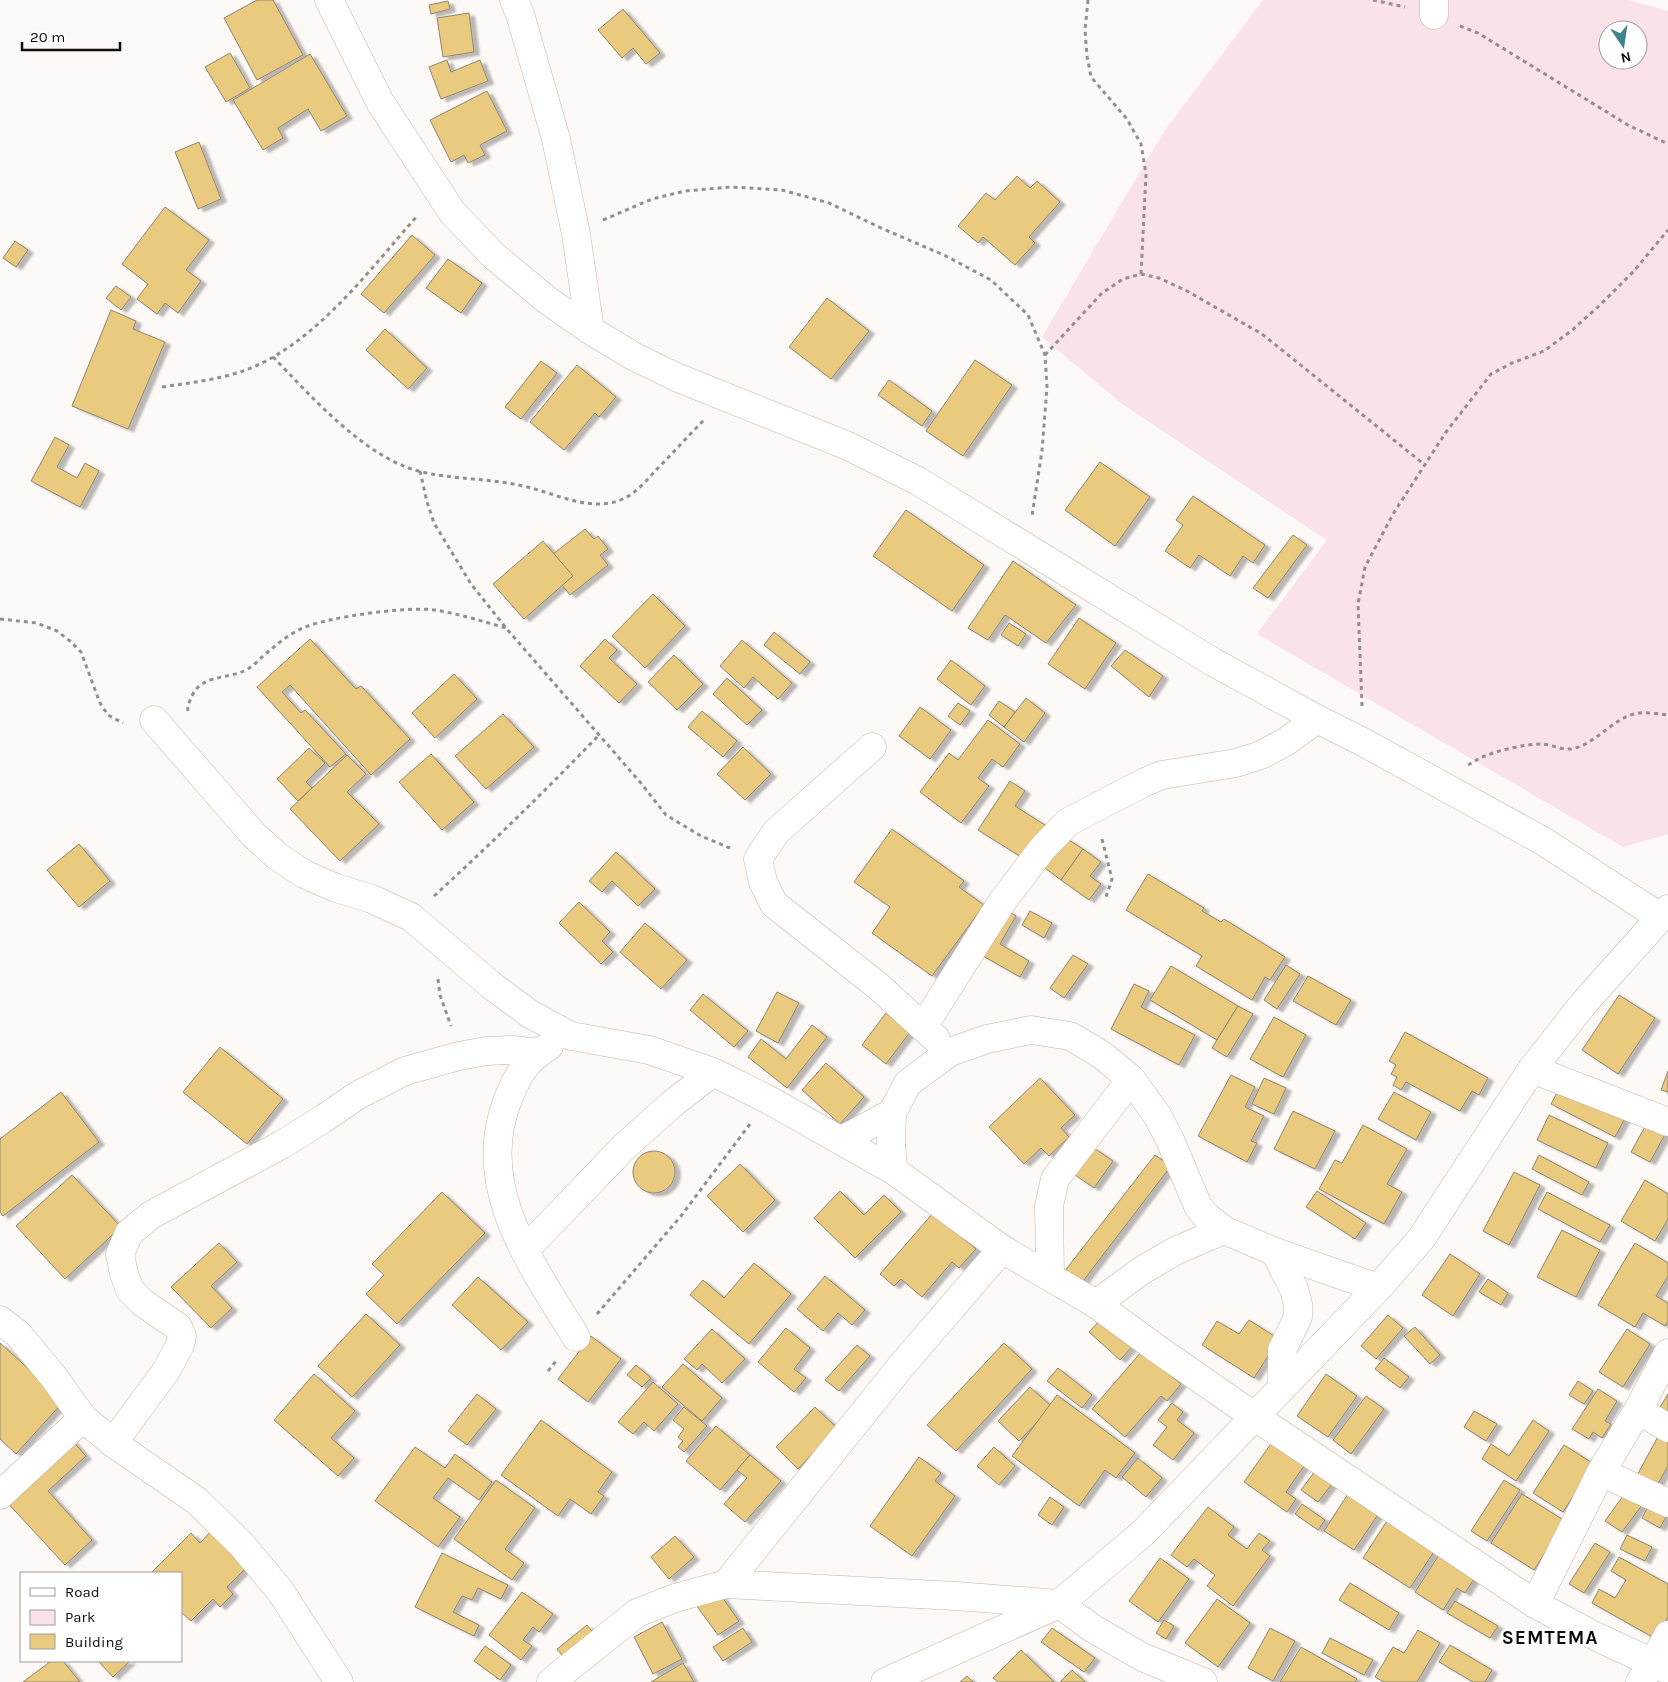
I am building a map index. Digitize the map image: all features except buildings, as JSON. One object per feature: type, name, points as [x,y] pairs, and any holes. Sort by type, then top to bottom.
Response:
[{"type":"street","points":[[329,0],[380,102],[452,212],[494,256],[547,300],[590,330],[633,356],[676,377],[848,446],[910,476],[1213,662],[1439,783],[1543,841],[1664,913],[1584,1003],[1532,1069],[1421,1239],[1378,1288],[1143,1533],[1059,1604],[884,1682]]},
{"type":"street","points":[[514,0],[520,14],[556,139],[576,234],[590,330]]},
{"type":"street","points":[[923,1027],[1002,902],[1042,849],[1068,822],[1162,775],[1236,763],[1261,755],[1287,741],[1318,719]]},
{"type":"street","points":[[154,720],[234,813],[277,856],[304,874],[336,888],[372,899],[411,917],[490,985],[530,1014],[571,1036],[649,1050],[714,1072],[842,1140],[893,1170],[1002,1249],[1096,1304],[1255,1417],[1535,1604],[1597,1637],[1654,1672],[1668,1635]]},
{"type":"street","points":[[872,747],[776,832],[758,859],[763,882],[774,904],[878,986],[950,1052]]},
{"type":"street","points":[[893,1170],[891,1142],[892,1113],[908,1083],[950,1052],[986,1039],[1031,1030],[1070,1036],[1102,1055],[1131,1080],[1157,1115],[1170,1140],[1198,1206],[1206,1216],[1224,1230],[1275,1252],[1378,1288]]},
{"type":"street","points":[[571,1036],[538,1053],[525,1065],[516,1080],[505,1106],[498,1134],[498,1166],[500,1190],[509,1219],[576,1338]]},
{"type":"street","points":[[112,1443],[166,1371],[180,1345],[182,1336],[178,1327],[143,1303],[130,1290],[120,1254],[129,1234],[151,1214],[281,1145],[381,1082],[405,1071],[459,1056],[486,1051],[513,1050],[538,1053]]},
{"type":"street","points":[[1532,1069],[1668,1122]]},
{"type":"street","points":[[525,1250],[624,1147],[672,1104],[714,1072]]},
{"type":"street","points":[[1050,1276],[1049,1206],[1055,1179],[1131,1080]]},
{"type":"street","points":[[842,1140],[892,1113]]},
{"type":"street","points":[[1096,1304],[1142,1270],[1175,1251],[1224,1230]]},
{"type":"street","points":[[726,1584],[902,1365],[1002,1249]]},
{"type":"street","points":[[1275,1252],[1294,1289],[1298,1304],[1298,1317],[1282,1350],[1282,1387]]},
{"type":"street","points":[[0,1320],[18,1334],[53,1376],[83,1418],[112,1443],[196,1501],[242,1545],[281,1592],[339,1682]]},
{"type":"street","points":[[1535,1604],[1601,1472],[1638,1410],[1668,1353]]},
{"type":"street","points":[[1638,1410],[1668,1428]]},
{"type":"street","points":[[0,1495],[83,1418]]},
{"type":"street","points":[[1601,1472],[1668,1503]]},
{"type":"street","points":[[551,1682],[637,1613],[675,1598],[726,1584],[965,1596],[1059,1604],[1092,1628],[1142,1657],[1203,1682]]},
{"type":"path","points":[[1088,0],[1085,30],[1091,77],[1127,120],[1141,144],[1146,174],[1141,274]]},
{"type":"path","points":[[1373,0],[1434,7],[1628,125],[1668,144]]},
{"type":"path","points":[[576,234],[615,214],[652,199],[686,191],[731,187],[782,190],[829,203],[946,256],[991,280],[1028,315],[1045,354],[1047,387],[1042,451],[1027,548]]},
{"type":"path","points":[[162,387],[203,382],[241,372],[273,357],[307,333],[340,305],[439,192]]},
{"type":"path","points":[[1364,742],[1358,604],[1365,567],[1393,514],[1446,432],[1491,374],[1544,350],[1571,330],[1599,306],[1634,271],[1668,230]]},
{"type":"path","points":[[1045,354],[1102,293],[1123,279],[1141,274],[1160,278],[1187,291],[1262,334],[1425,465]]},
{"type":"path","points":[[273,357],[317,403],[358,438],[391,459],[420,471],[511,483],[546,491],[584,504],[604,504],[623,499],[642,485],[726,398]]},
{"type":"path","points":[[420,471],[434,523],[471,584],[506,628],[600,734],[666,815],[701,836],[758,859]]},
{"type":"path","points":[[186,757],[190,728],[188,707],[199,684],[208,680],[227,677],[247,669],[285,638],[304,627],[333,620],[402,610],[433,610],[506,628]]},
{"type":"path","points":[[0,619],[37,623],[57,631],[70,641],[81,652],[100,703],[108,715],[126,725],[136,726],[188,707]]},
{"type":"path","points":[[1439,783],[1484,756],[1523,746],[1541,744],[1573,749],[1634,713],[1668,715]]},
{"type":"path","points":[[411,917],[475,860],[600,734]]},
{"type":"path","points":[[1097,809],[1103,845],[1112,879],[1106,897]]},
{"type":"path","points":[[441,941],[438,984],[459,1056]]},
{"type":"path","points":[[548,1371],[681,1216],[747,1130],[767,1099]]},
{"type":"green space","points":[[1263,0],[1629,0],[1668,11],[1668,834],[1623,847],[1257,634],[1327,540],[1121,403],[1042,337],[1163,133]]},
{"type":"district","name":"SEMTEMA","points":[[1550,1638]]}]
